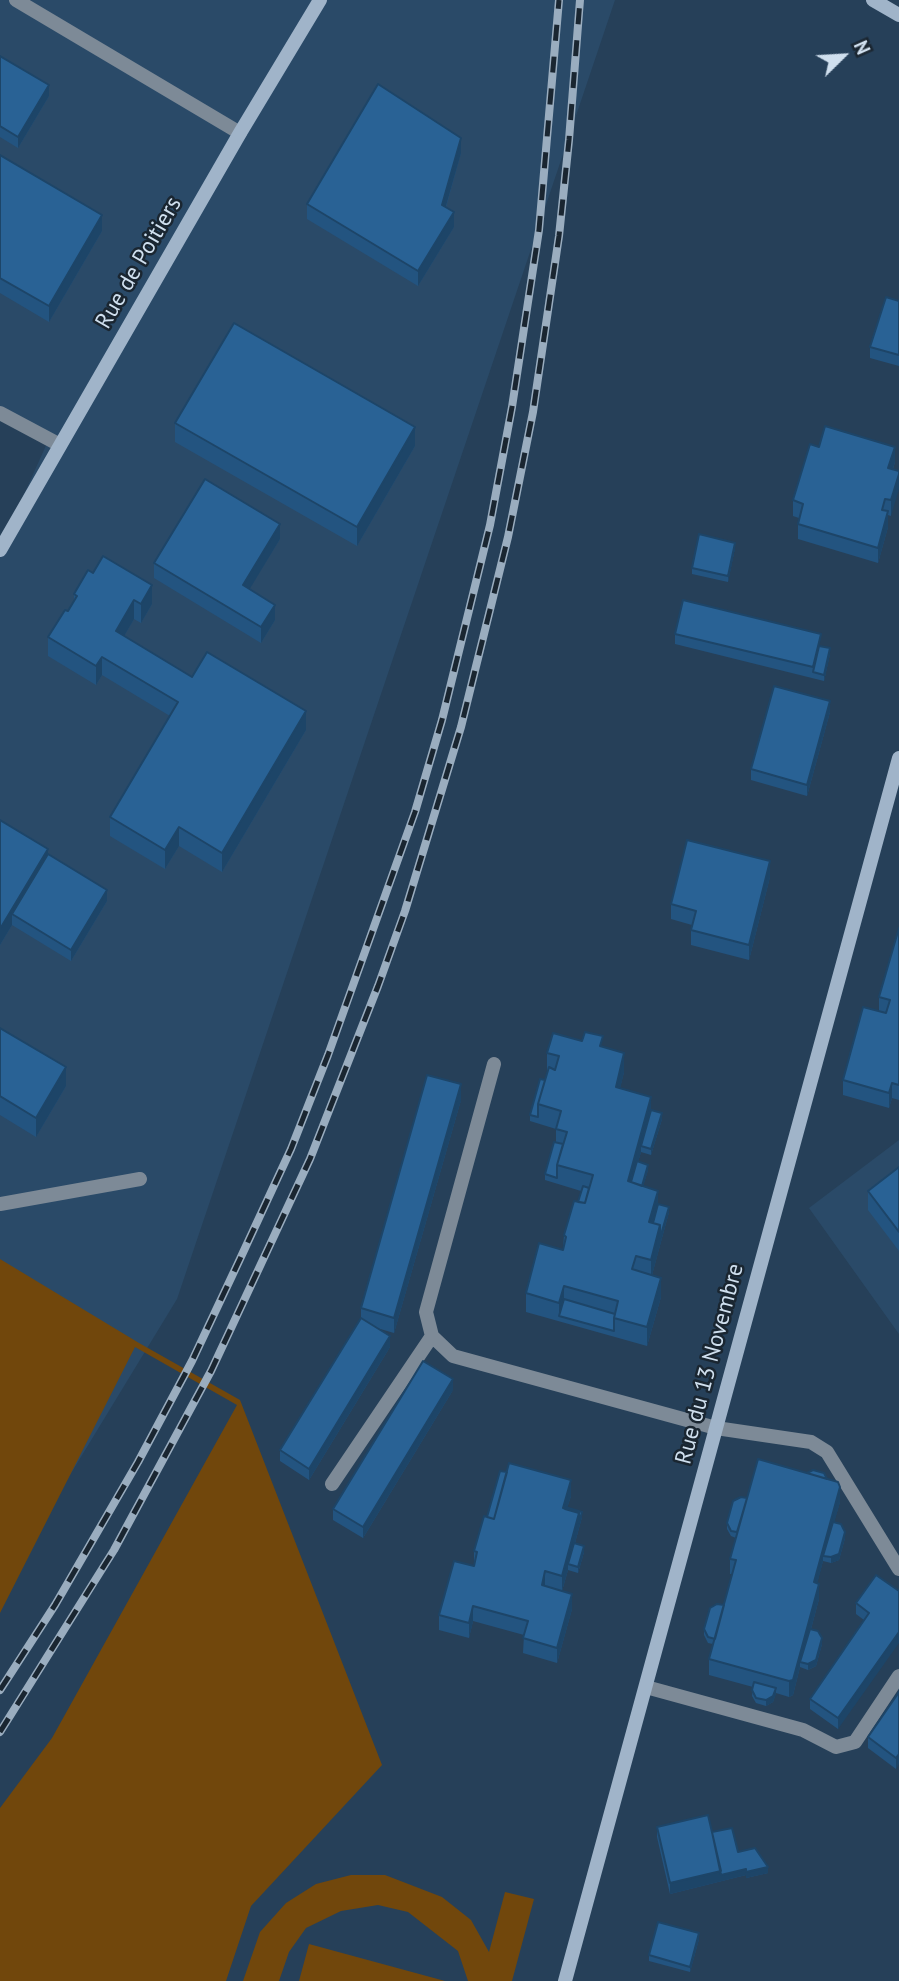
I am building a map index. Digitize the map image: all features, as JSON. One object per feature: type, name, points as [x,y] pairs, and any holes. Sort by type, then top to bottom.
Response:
[{"type":"street","points":[[16,0],[240,133]]},
{"type":"street","name":"Rue de Poitiers","points":[[0,550],[240,133],[320,0]]},
{"type":"street","points":[[873,0],[899,15]]},
{"type":"street","points":[[0,413],[60,445]]},
{"type":"street","name":"Rue du 13 Novembre","points":[[565,1981],[899,758]]},
{"type":"street","points":[[495,1064],[426,1312],[432,1336],[453,1356],[716,1428],[811,1442],[827,1452],[899,1569]]},
{"type":"street","points":[[0,1204],[141,1179]]},
{"type":"street","points":[[332,1484],[432,1336]]},
{"type":"street","points":[[646,1686],[803,1731],[836,1747],[855,1742],[899,1676]]},
{"type":"shaded area","points":[[0,0],[615,0],[177,1299],[0,1590],[0,548],[48,441],[0,412]]},
{"type":"shaded area","points":[[899,1140],[899,1334],[809,1208]]},
{"type":"shaded area","points":[[0,1259],[240,1400],[382,1765],[251,1906],[226,1981],[0,1981],[0,1808],[52,1738],[237,1405],[135,1347],[0,1613]]},
{"type":"shaded area","points":[[351,1875],[385,1875],[442,1897],[471,1920],[489,1952],[505,1892],[534,1899],[512,1981],[468,1981],[458,1951],[408,1912],[378,1905],[341,1911],[306,1928],[289,1952],[279,1981],[243,1981],[260,1932],[286,1903],[316,1884]]},
{"type":"shaded area","points":[[309,1944],[445,1981],[299,1981]]},
{"type":"building","points":[[0,56],[49,85],[18,137],[0,126]]},
{"type":"building","points":[[378,84],[461,138],[442,205],[454,212],[418,271],[307,204]]},
{"type":"building","points":[[0,155],[102,215],[49,306],[0,278]]},
{"type":"building","points":[[886,297],[899,301],[899,355],[870,347]]},
{"type":"building","points":[[234,323],[415,427],[357,527],[175,423]]},
{"type":"building","points":[[825,426],[895,447],[888,468],[899,471],[899,474],[891,500],[885,499],[882,510],[888,511],[878,548],[798,524],[803,504],[793,500],[810,444],[819,447]]},
{"type":"building","points":[[205,479],[280,524],[243,585],[275,605],[261,627],[154,563]]},
{"type":"building","points":[[699,534],[735,543],[728,576],[692,568]]},
{"type":"building","points":[[103,556],[152,585],[141,604],[134,600],[116,631],[192,677],[207,652],[306,711],[222,853],[179,827],[165,850],[110,817],[178,702],[102,657],[96,666],[48,637],[77,596],[74,594],[88,570],[93,573]]},
{"type":"building","points":[[683,600],[821,634],[813,667],[675,634]]},
{"type":"building","points":[[819,646],[830,648],[824,675],[813,672]]},
{"type":"building","points":[[774,686],[830,701],[807,785],[751,769]]},
{"type":"building","points":[[0,820],[48,849],[0,929]]},
{"type":"building","points":[[687,840],[770,861],[749,945],[691,930],[696,911],[671,904]]},
{"type":"building","points":[[48,854],[107,890],[71,950],[12,914]]},
{"type":"building","points":[[899,928],[899,1085],[892,1083],[889,1093],[843,1080],[863,1007],[886,1013],[890,1000],[879,997]]},
{"type":"building","points":[[0,1028],[66,1067],[36,1118],[0,1096]]},
{"type":"building","points":[[585,1032],[603,1036],[600,1046],[624,1053],[616,1087],[651,1097],[628,1181],[658,1191],[649,1222],[660,1225],[651,1260],[636,1256],[632,1269],[661,1278],[647,1327],[614,1318],[618,1301],[564,1286],[559,1303],[526,1293],[539,1243],[563,1250],[566,1237],[564,1235],[574,1201],[585,1203],[593,1175],[557,1165],[567,1132],[556,1129],[561,1111],[538,1104],[549,1067],[555,1070],[559,1056],[547,1053],[553,1033],[582,1041]]},
{"type":"building","points":[[427,1075],[461,1084],[394,1318],[361,1308]]},
{"type":"building","points":[[540,1079],[545,1080],[538,1104],[538,1117],[530,1115]]},
{"type":"building","points":[[651,1110],[662,1113],[651,1149],[641,1146]]},
{"type":"building","points":[[554,1142],[563,1144],[557,1165],[557,1178],[545,1174]]},
{"type":"building","points":[[637,1161],[648,1165],[642,1186],[631,1182]]},
{"type":"building","points":[[899,1167],[899,1232],[868,1191]]},
{"type":"building","points":[[583,1186],[589,1188],[585,1203],[578,1202]]},
{"type":"building","points":[[658,1204],[669,1207],[660,1238],[660,1225],[653,1223]]},
{"type":"building","points":[[564,1299],[615,1314],[614,1331],[559,1316]]},
{"type":"building","points":[[361,1318],[390,1336],[309,1469],[280,1450]]},
{"type":"building","points":[[423,1361],[453,1379],[363,1527],[333,1509]]},
{"type":"building","points":[[758,1459],[838,1482],[840,1487],[814,1582],[819,1584],[793,1680],[789,1681],[709,1659],[736,1560],[730,1559]]},
{"type":"building","points":[[509,1463],[571,1480],[563,1508],[579,1513],[562,1576],[545,1571],[542,1585],[572,1594],[557,1648],[523,1638],[528,1621],[473,1606],[469,1623],[439,1615],[454,1561],[474,1566],[477,1552],[474,1551],[484,1516],[494,1519]]},
{"type":"building","points":[[813,1470],[824,1473],[827,1479],[807,1473]]},
{"type":"building","points":[[500,1471],[507,1472],[494,1519],[487,1517]]},
{"type":"building","points":[[741,1497],[747,1498],[737,1532],[731,1531],[727,1523],[733,1501]]},
{"type":"building","points":[[565,1507],[582,1512],[579,1523],[579,1513]]},
{"type":"building","points":[[833,1522],[841,1524],[845,1532],[839,1554],[823,1556]]},
{"type":"building","points":[[574,1543],[584,1546],[578,1567],[568,1564]]},
{"type":"building","points":[[876,1575],[899,1591],[899,1632],[838,1718],[810,1699],[869,1613],[856,1603]]},
{"type":"building","points":[[717,1604],[724,1605],[715,1639],[708,1637],[704,1629],[710,1608]]},
{"type":"building","points":[[810,1629],[818,1631],[822,1638],[816,1660],[808,1664],[800,1662]]},
{"type":"building","points":[[754,1682],[776,1688],[773,1696],[766,1700],[756,1698],[752,1690]]},
{"type":"building","points":[[899,1692],[899,1754],[896,1758],[868,1737]]},
{"type":"building","points":[[708,1815],[721,1871],[670,1883],[657,1827]]},
{"type":"building","points":[[732,1828],[738,1852],[755,1848],[768,1867],[721,1875],[712,1832]]},
{"type":"building","points":[[658,1922],[699,1933],[690,1967],[649,1955]]},
{"type":"railway","points":[[0,1690],[55,1605],[138,1462],[192,1361],[291,1149],[328,1055],[415,812],[442,720],[490,525],[512,407],[539,230],[559,0]]},
{"type":"railway","points":[[0,1732],[114,1550],[211,1371],[310,1159],[405,911],[461,727],[508,537],[533,412],[559,236],[580,0]]}]
